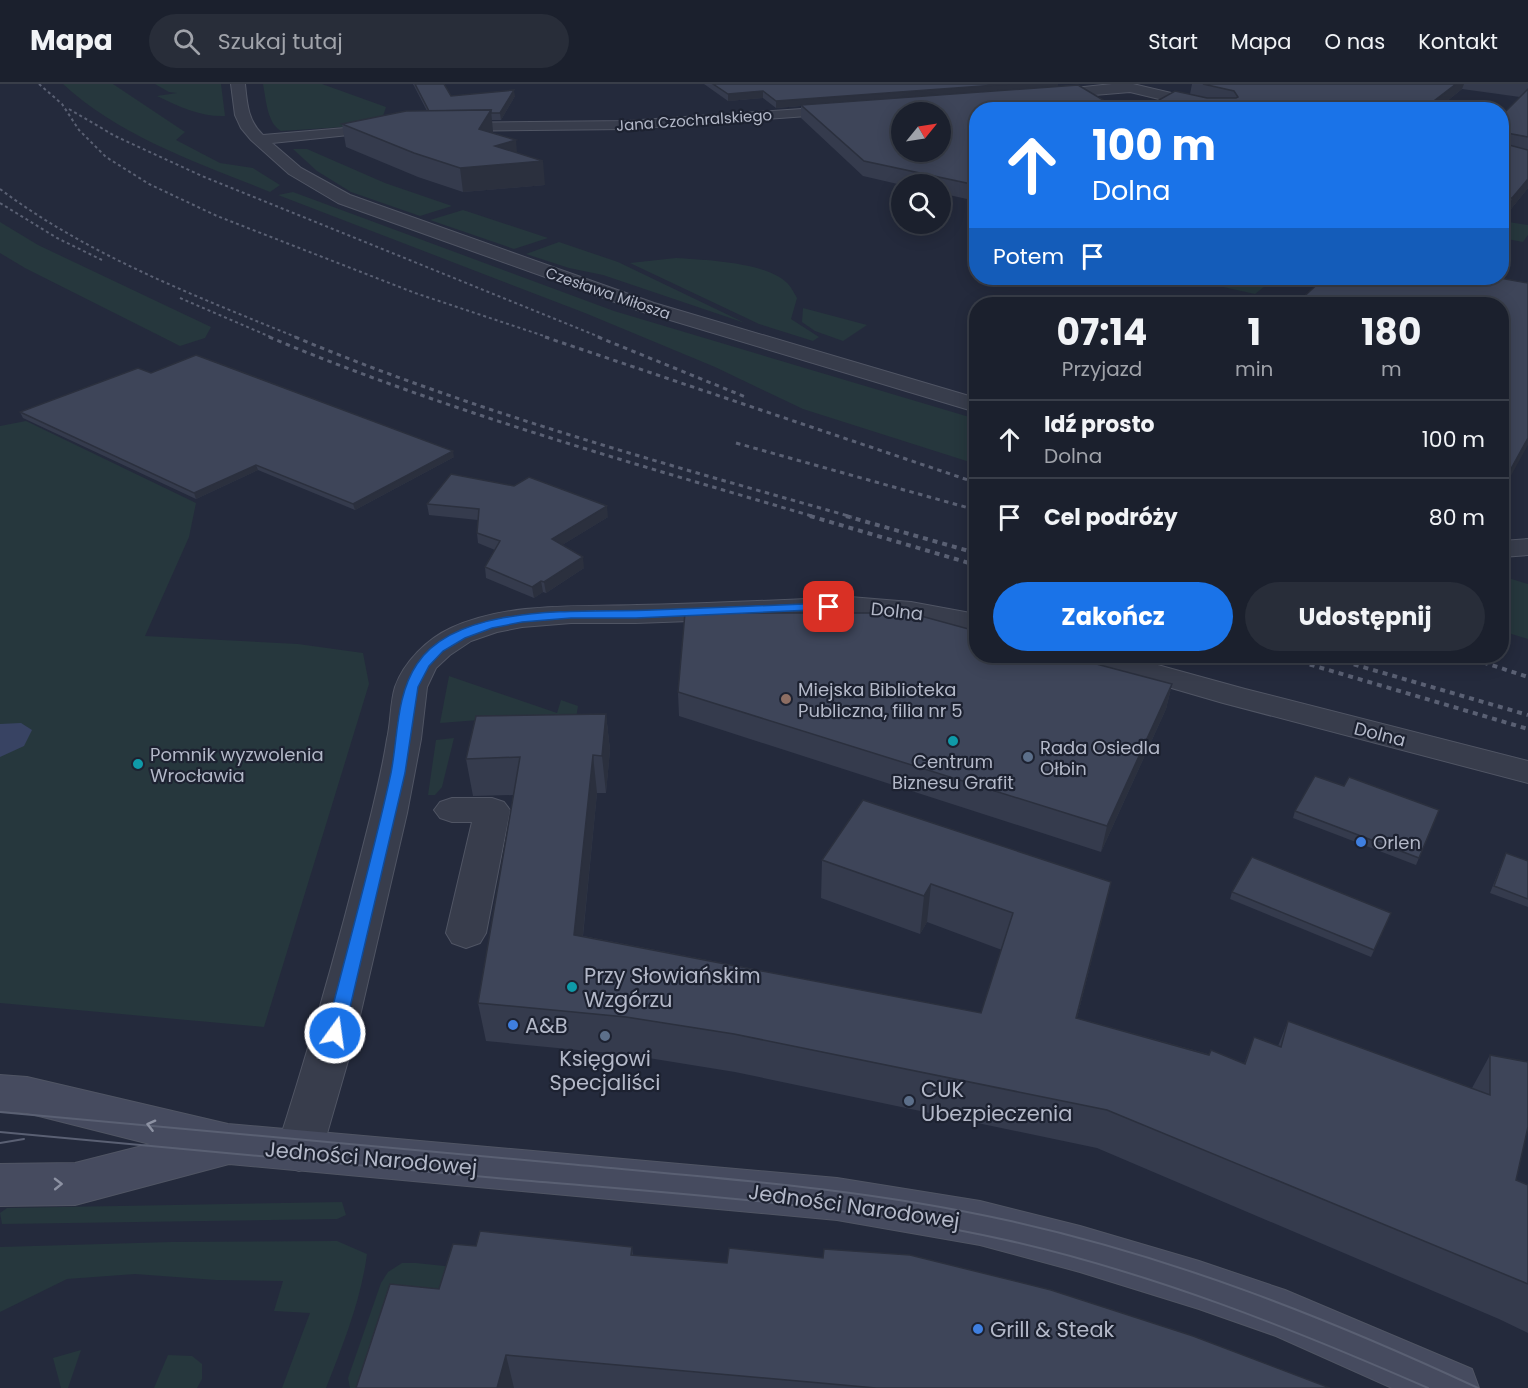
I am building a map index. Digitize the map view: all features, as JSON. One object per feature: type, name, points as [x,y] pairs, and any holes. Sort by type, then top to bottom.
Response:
[{"type":"street","name":"Czesława Miłosza","points":[[238,84],[242,115],[248,128],[282,162],[320,187],[401,220],[647,307],[969,403]]},
{"type":"street","points":[[1035,96],[1123,86],[1192,102]]},
{"type":"street","name":"Jana Czochralskiego","points":[[434,127],[627,125],[865,109]]},
{"type":"street","points":[[259,140],[332,131],[401,127]]},
{"type":"street","points":[[1509,548],[1528,547]]},
{"type":"street","name":"Dolna","points":[[298,1151],[335,1033],[389,813],[404,740],[411,687],[423,664],[439,649],[460,635],[489,625],[522,618],[571,614],[636,614],[850,606],[911,611],[969,622]]},
{"type":"street","name":"Dolna","points":[[1118,663],[1234,696],[1528,772]]},
{"type":"street","points":[[452,810],[492,810],[466,933]]},
{"type":"street","name":"Jedności Narodowej","points":[[0,1093],[27,1095],[228,1144],[837,1199],[980,1222],[1080,1249],[1210,1289],[1296,1320],[1453,1388]]},
{"type":"street","name":"Jedności Narodowej","points":[[0,1185],[75,1184],[228,1144]]},
{"type":"shaded area","points":[[63,84],[113,84],[185,132],[176,140],[220,163],[253,168],[280,185],[270,192],[161,147],[109,119]]},
{"type":"shaded area","points":[[155,84],[221,84],[225,116],[199,113],[174,104],[157,96],[177,93],[169,92]]},
{"type":"shaded area","points":[[263,84],[322,84],[386,107],[381,122],[374,125],[281,131],[270,117]]},
{"type":"shaded area","points":[[293,149],[307,149],[385,183],[452,206],[420,216],[351,192],[317,171]]},
{"type":"shaded area","points":[[293,192],[614,311],[969,417],[969,462],[803,409],[715,367],[585,313],[278,195]]},
{"type":"shaded area","points":[[463,210],[548,238],[514,249],[430,220]]},
{"type":"shaded area","points":[[0,222],[38,245],[211,327],[205,338],[180,346],[25,268],[0,253]]},
{"type":"shaded area","points":[[1509,222],[1528,225],[1528,235],[1523,242],[1509,239]]},
{"type":"shaded area","points":[[559,242],[618,262],[745,323],[603,275],[569,268],[526,254]]},
{"type":"shaded area","points":[[676,258],[734,263],[776,275],[788,284],[797,298],[791,319],[819,337],[813,341],[759,324],[630,263]]},
{"type":"shaded area","points":[[1214,285],[1266,285],[1255,294]]},
{"type":"shaded area","points":[[803,308],[867,325],[843,341],[815,331],[802,322]]},
{"type":"shaded area","points":[[26,421],[196,503],[189,537],[145,636],[298,644],[363,653],[369,684],[264,1027],[0,1003],[0,426]]},
{"type":"shaded area","points":[[1509,578],[1528,584],[1528,639],[1509,633]]},
{"type":"shaded area","points":[[449,676],[557,713],[561,700],[578,706],[576,718],[492,719],[440,723]]},
{"type":"shaded area","points":[[454,738],[442,787],[435,795],[428,795],[436,740]]},
{"type":"shaded area","points":[[342,1202],[346,1215],[337,1219],[2,1224],[0,1213],[7,1208]]},
{"type":"shaded area","points":[[337,1241],[367,1254],[356,1305],[326,1388],[282,1388],[310,1313],[274,1311],[283,1281],[216,1280],[135,1274],[67,1279],[0,1312],[0,1247],[171,1242]]},
{"type":"shaded area","points":[[402,1263],[482,1270],[375,1388],[350,1388],[348,1378],[381,1283],[388,1272]]},
{"type":"shaded area","points":[[81,1350],[68,1388],[61,1388],[53,1358]]},
{"type":"shaded area","points":[[168,1355],[192,1356],[202,1364],[202,1379],[197,1388],[154,1388]]},
{"type":"water","points":[[21,723],[32,730],[24,746],[0,757],[0,724]]},
{"type":"building","points":[[415,84],[444,84],[451,96],[514,90],[500,113],[491,113],[491,110],[429,111]]},
{"type":"building","points":[[713,84],[1010,84],[776,101],[763,91],[728,94]]},
{"type":"building","points":[[1203,84],[1456,84],[1432,102],[1155,102],[1175,91],[1207,98],[1236,98],[1238,97],[1234,91]]},
{"type":"building","points":[[1078,85],[1107,102],[969,102],[969,184],[951,180],[951,174],[925,174],[864,161],[801,105]]},
{"type":"building","points":[[1528,89],[1528,137],[1509,133],[1509,108]]},
{"type":"building","points":[[491,110],[479,129],[516,140],[495,146],[543,161],[460,168],[414,153],[342,124],[406,111]]},
{"type":"building","points":[[1509,145],[1528,150],[1528,179],[1510,198]]},
{"type":"building","points":[[1509,280],[1528,283],[1528,438],[1509,472],[1509,297],[1304,297],[1316,285],[1509,285]]},
{"type":"building","points":[[196,355],[453,451],[353,504],[256,465],[194,493],[20,412],[138,368],[151,373]]},
{"type":"building","points":[[451,474],[514,486],[529,477],[607,506],[552,539],[583,557],[532,587],[485,567],[500,541],[477,533],[479,509],[427,504]]},
{"type":"building","name":"Centrum Biznesu Grafit","points":[[685,613],[910,613],[969,629],[969,663],[1092,663],[1172,684],[1107,826],[678,692]]},
{"type":"building","points":[[606,714],[602,756],[593,755],[574,935],[981,1013],[1013,913],[931,884],[924,896],[822,860],[863,800],[1111,882],[1076,1018],[1209,1055],[1211,1050],[1245,1064],[1254,1037],[1281,1047],[1288,1021],[1490,1095],[1490,1055],[1528,1062],[1528,1127],[1516,1180],[1528,1185],[1528,1284],[1107,1110],[734,1034],[626,1017],[478,1003],[520,757],[466,759],[476,716]]},
{"type":"building","points":[[1315,776],[1344,786],[1349,777],[1439,810],[1419,858],[1295,811]]},
{"type":"building","points":[[1506,853],[1528,861],[1528,899],[1494,886]]},
{"type":"building","points":[[1252,857],[1391,913],[1374,950],[1232,892]]},
{"type":"building","points":[[480,1231],[632,1247],[631,1255],[727,1263],[729,1248],[823,1258],[824,1249],[910,1255],[1051,1290],[1193,1336],[1330,1388],[876,1388],[506,1355],[497,1388],[356,1388],[390,1284],[439,1289],[453,1244],[476,1246]]},
{"type":"tram line","points":[[0,1112],[733,1179],[843,1192],[952,1209],[1067,1235],[1187,1270],[1305,1313],[1478,1388]]},
{"type":"tram line","points":[[0,1132],[703,1196],[885,1217],[1006,1240],[1060,1253],[1168,1286],[1325,1344],[1428,1388]]},
{"type":"tram line","points":[[0,1143],[24,1139]]},
{"type":"railway","points":[[39,84],[62,104],[79,130],[106,157],[149,184],[217,216],[415,293],[550,338]]},
{"type":"railway","points":[[69,109],[115,136],[202,176],[602,338]]},
{"type":"railway","points":[[0,189],[34,213],[107,255],[182,290],[298,338]]},
{"type":"railway","points":[[0,203],[57,238],[102,260]]},
{"type":"railway","points":[[180,298],[273,338]]},
{"type":"railway","points":[[269,337],[403,389],[471,412],[608,456],[815,517]]},
{"type":"railway","points":[[295,337],[501,413],[641,457],[852,517]]},
{"type":"railway","points":[[545,337],[969,480]]},
{"type":"railway","points":[[598,337],[748,398]]},
{"type":"railway","points":[[736,443],[969,508]]},
{"type":"railway","points":[[810,516],[969,563]]},
{"type":"railway","points":[[846,516],[969,551]]},
{"type":"railway","points":[[1305,663],[1528,729]]},
{"type":"railway","points":[[1349,663],[1528,715]]},
{"type":"railway","points":[[1485,663],[1528,677]]},
{"type":"place","name":"Miejska Biblioteka Publiczna, filia nr 5","points":[[786,699]]},
{"type":"place","name":"Centrum Biznesu Grafit","points":[[953,741]]},
{"type":"place","name":"Rada Osiedla Ołbin","points":[[1028,757]]},
{"type":"place","name":"Pomnik wyzwolenia Wrocławia","points":[[138,764]]},
{"type":"place","name":"Orlen","points":[[1361,842]]},
{"type":"place","name":"Przy Słowiańskim Wzgórzu","points":[[572,987]]},
{"type":"place","name":"A&B","points":[[513,1025]]},
{"type":"place","name":"Księgowi Specjaliści","points":[[605,1036]]},
{"type":"place","name":"CUK Ubezpieczenia","points":[[909,1101]]},
{"type":"place","name":"Grill & Steak","points":[[978,1329]]},
{"type":"route","points":[[335,1033],[398,773],[411,687],[423,664],[439,649],[460,635],[489,625],[522,618],[571,614],[829,607]]}]
